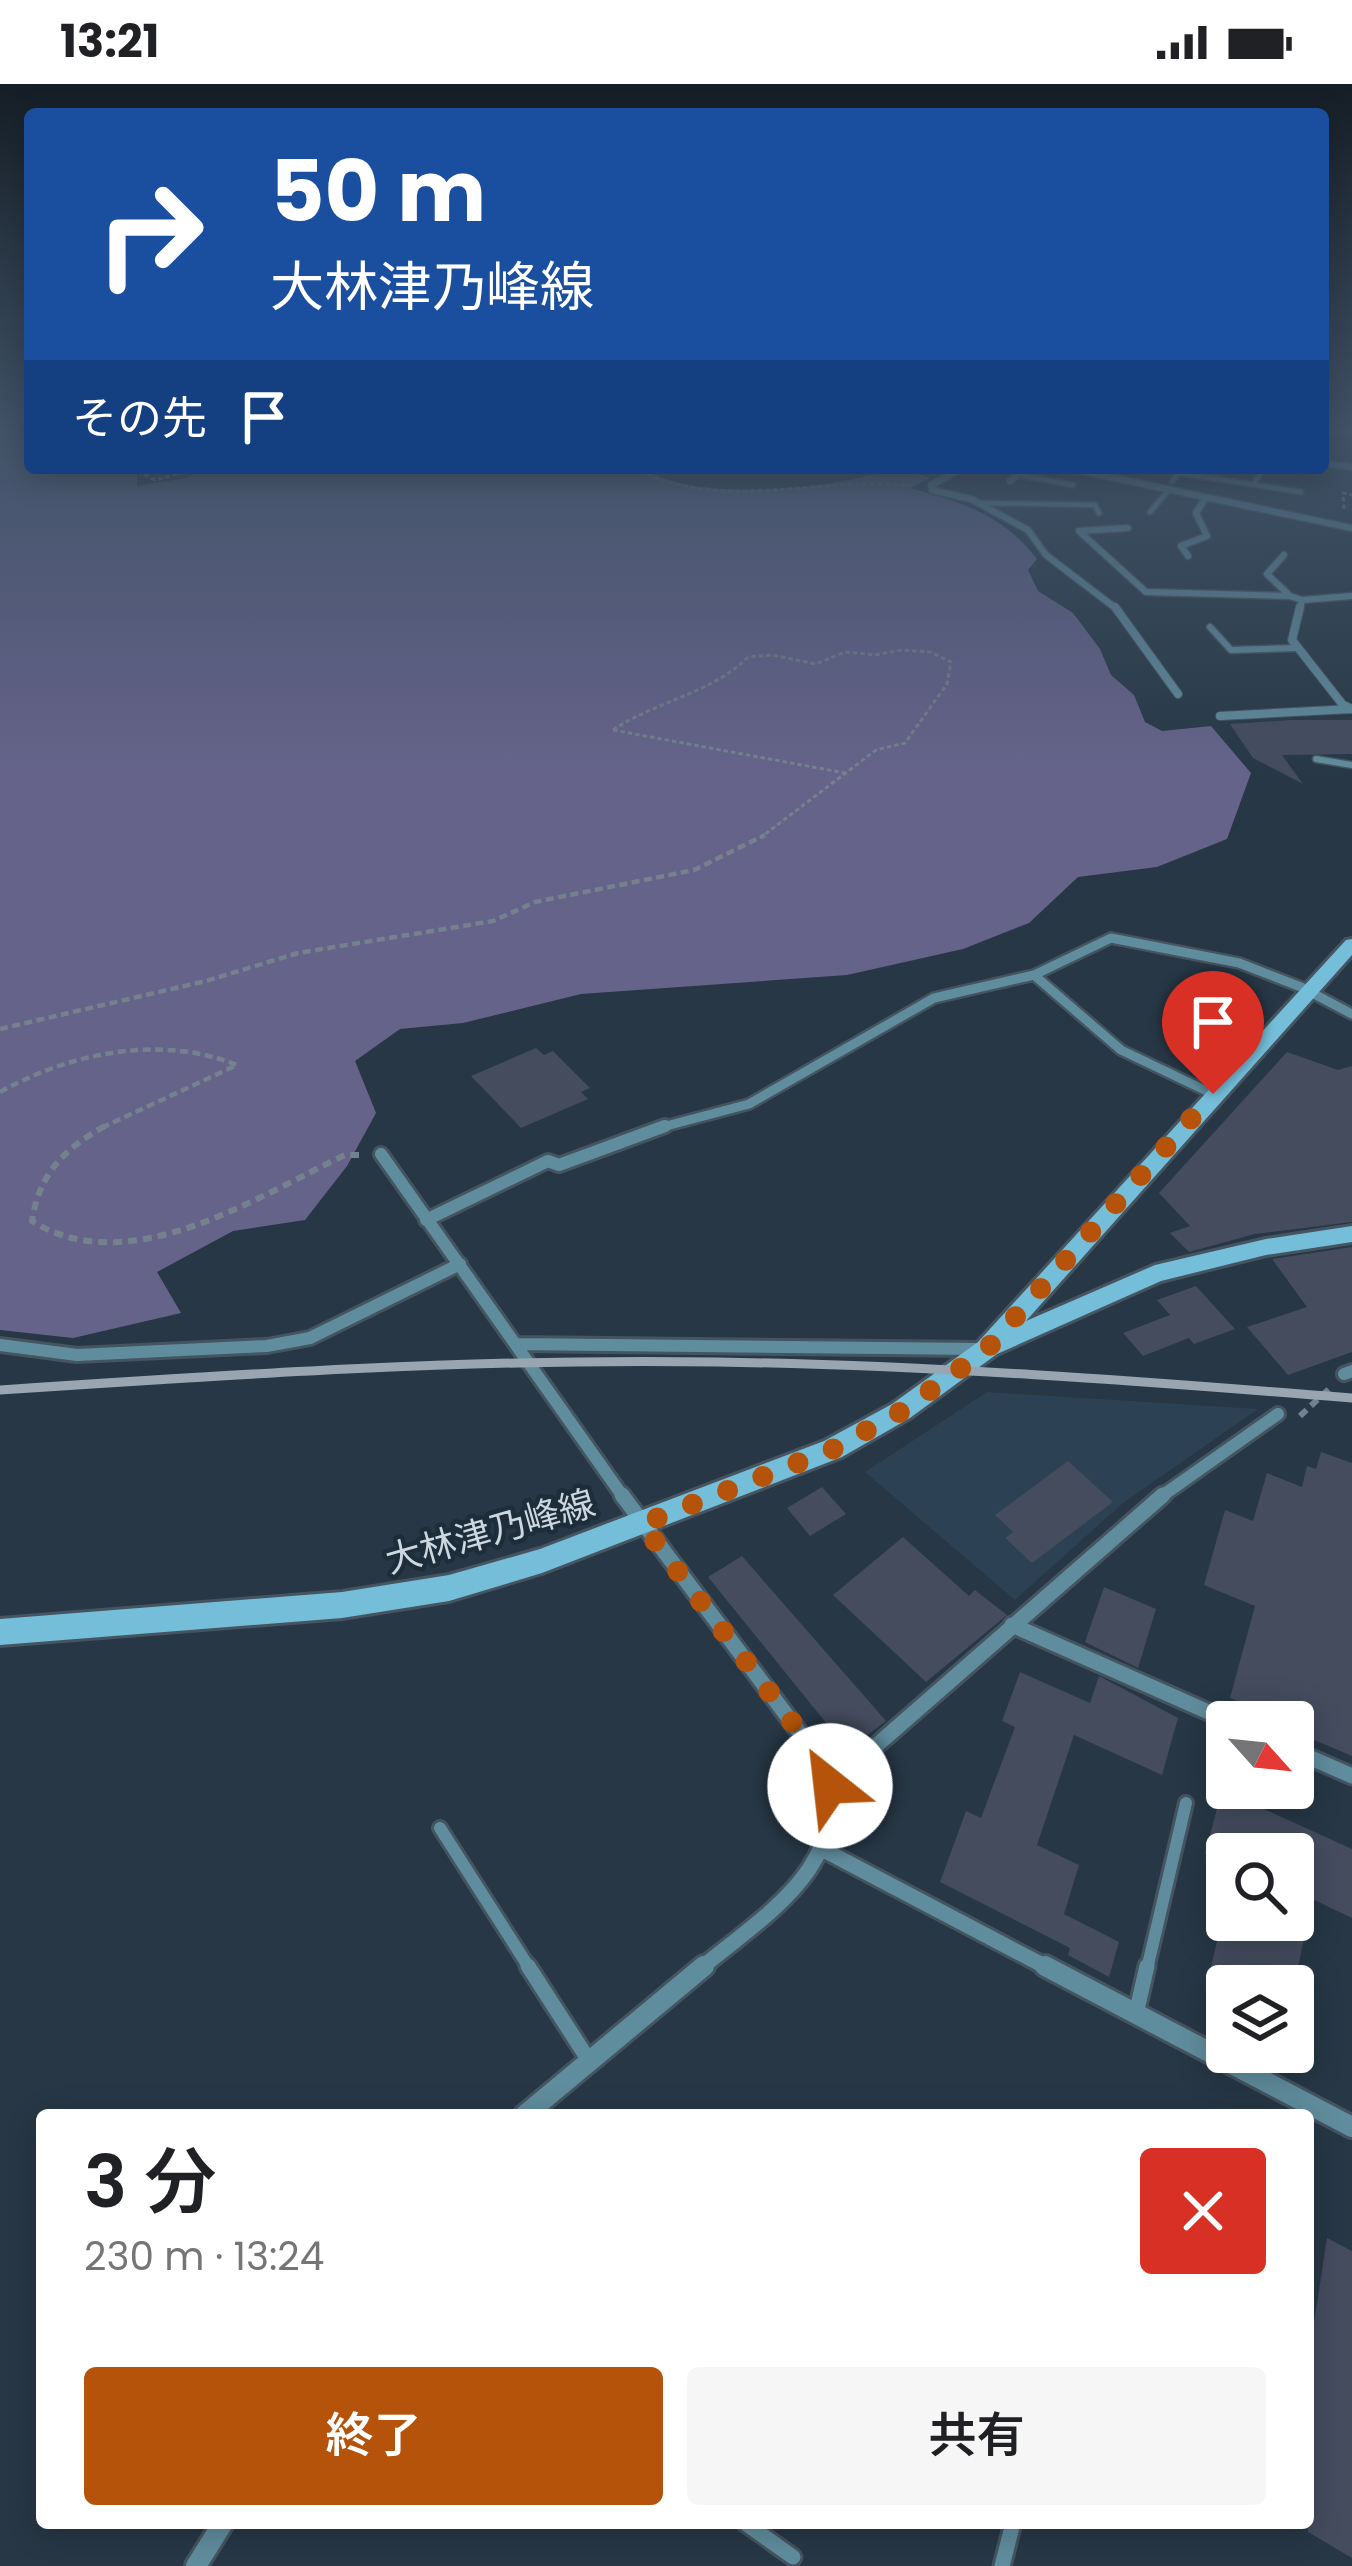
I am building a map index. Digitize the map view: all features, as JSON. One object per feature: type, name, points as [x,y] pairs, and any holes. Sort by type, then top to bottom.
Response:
[{"type":"main road","name":"大林津乃峰線","points":[[0,1632],[342,1605],[449,1588],[542,1561],[833,1449],[902,1411],[987,1349],[1352,944]]},
{"type":"main road","points":[[987,1349],[1155,1274],[1266,1246],[1352,1234]]},
{"type":"street","points":[[1039,545],[1059,566],[1105,597],[1178,694]]},
{"type":"street","points":[[1093,545],[1146,592],[1302,600],[1352,596]]},
{"type":"street","points":[[1184,545],[1187,556]]},
{"type":"street","points":[[1284,555],[1267,574],[1290,596]]},
{"type":"street","points":[[1302,600],[1299,628],[1292,638],[1343,705],[1352,709]]},
{"type":"street","points":[[1220,716],[1352,709]]},
{"type":"street","points":[[427,1220],[548,1161],[559,1166],[659,1127],[749,1104],[934,998],[1034,975],[1111,938],[1128,946],[1207,955],[1309,992],[1352,1014]]},
{"type":"street","points":[[1034,975],[1120,1050],[1213,1094]]},
{"type":"street","points":[[381,1154],[642,1524],[823,1763],[830,1786],[831,1824],[805,1881],[532,2109]]},
{"type":"street","points":[[0,1345],[77,1355],[267,1346],[310,1337],[460,1264]]},
{"type":"street","points":[[518,1344],[894,1352],[987,1349]]},
{"type":"street","points":[[830,1786],[849,1774],[1136,1514],[1278,1414]]},
{"type":"street","points":[[1012,1625],[1206,1711]]},
{"type":"street","points":[[1314,1759],[1352,1776]]},
{"type":"street","points":[[822,1849],[1352,2127]]},
{"type":"street","points":[[196,2566],[219,2529]]},
{"type":"lane","points":[[1210,627],[1231,650],[1298,649]]},
{"type":"lane","points":[[1316,760],[1352,765]]},
{"type":"lane","points":[[1136,2014],[1186,1803]]},
{"type":"lane","points":[[440,1828],[587,2059]]},
{"type":"lane","points":[[754,2529],[794,2557]]},
{"type":"lane","points":[[1002,2566],[1011,2529]]},
{"type":"path","points":[[0,1029],[206,981],[298,953],[493,921],[535,902],[694,870],[766,835],[876,750],[904,743],[947,684],[951,662],[930,652],[902,650],[864,655],[845,652],[816,664],[772,655],[748,657],[728,677],[637,713],[613,730],[845,773]]},
{"type":"path","points":[[0,1092],[49,1066],[166,1048],[218,1054],[237,1065],[209,1083],[84,1136],[38,1186],[32,1221],[64,1239],[126,1244],[212,1215],[345,1155],[381,1154]]},
{"type":"path","points":[[1278,1414],[1302,1416],[1348,1372]]},
{"type":"shaded area","points":[[0,545],[1025,545],[1037,559],[1028,570],[1038,591],[1073,613],[1100,649],[1111,675],[1134,695],[1145,722],[1162,731],[1211,726],[1251,773],[1227,839],[1157,867],[1078,877],[1029,923],[963,949],[847,975],[581,994],[463,1023],[400,1029],[355,1061],[376,1113],[347,1166],[305,1220],[233,1231],[157,1272],[181,1313],[73,1338],[0,1330]]},
{"type":"shaded area","points":[[987,1392],[1258,1409],[1123,1503],[1015,1600],[865,1472]]},
{"type":"building","points":[[1352,720],[1352,754],[1282,755],[1303,784],[1253,758],[1230,724]]},
{"type":"building","points":[[536,1048],[544,1055],[553,1051],[590,1088],[581,1092],[588,1099],[521,1128],[471,1076]]},
{"type":"building","points":[[1287,1052],[1338,1070],[1352,1066],[1352,1222],[1255,1234],[1189,1252],[1170,1233],[1190,1226],[1159,1193]]},
{"type":"building","points":[[1352,1247],[1352,1352],[1288,1375],[1247,1327],[1307,1307],[1272,1259]]},
{"type":"building","points":[[1196,1286],[1235,1329],[1194,1344],[1189,1338],[1143,1356],[1123,1333],[1170,1315],[1157,1300]]},
{"type":"building","points":[[1321,1452],[1352,1463],[1352,1756],[1314,1740],[1314,1701],[1230,1698],[1255,1606],[1204,1585],[1225,1510],[1253,1521],[1267,1473],[1302,1487],[1307,1466],[1316,1469]]},
{"type":"building","points":[[1068,1461],[1113,1502],[1032,1563],[1005,1538],[1013,1532],[995,1515]]},
{"type":"building","points":[[822,1487],[846,1514],[810,1536],[787,1508]]},
{"type":"building","points":[[903,1537],[969,1596],[975,1590],[1007,1615],[926,1682],[833,1595]]},
{"type":"building","points":[[742,1556],[886,1721],[848,1750],[708,1577]]},
{"type":"building","points":[[1104,1587],[1156,1609],[1138,1668],[1085,1642]]},
{"type":"building","points":[[1020,1672],[1090,1703],[1099,1676],[1178,1718],[1162,1775],[1074,1735],[1037,1845],[1079,1865],[1064,1914],[1119,1942],[1109,1977],[1068,1955],[1070,1948],[940,1882],[966,1811],[981,1818],[1015,1727],[1002,1721]]},
{"type":"building","points":[[1217,1809],[1264,1809],[1352,1849],[1352,1918],[1314,1900],[1314,1833],[1211,1833]]},
{"type":"building","points":[[1217,1941],[1304,1941],[1298,1965],[1211,1965]]},
{"type":"building","points":[[1327,2238],[1352,2251],[1352,2558],[1308,2532],[1314,2529],[1314,2323]]},
{"type":"railway","points":[[0,1390],[358,1368],[627,1361],[955,1370],[1352,1398]]},
{"type":"route","points":[[830,1786],[823,1763],[642,1524],[833,1449],[902,1411],[987,1349],[1213,1094]]}]
